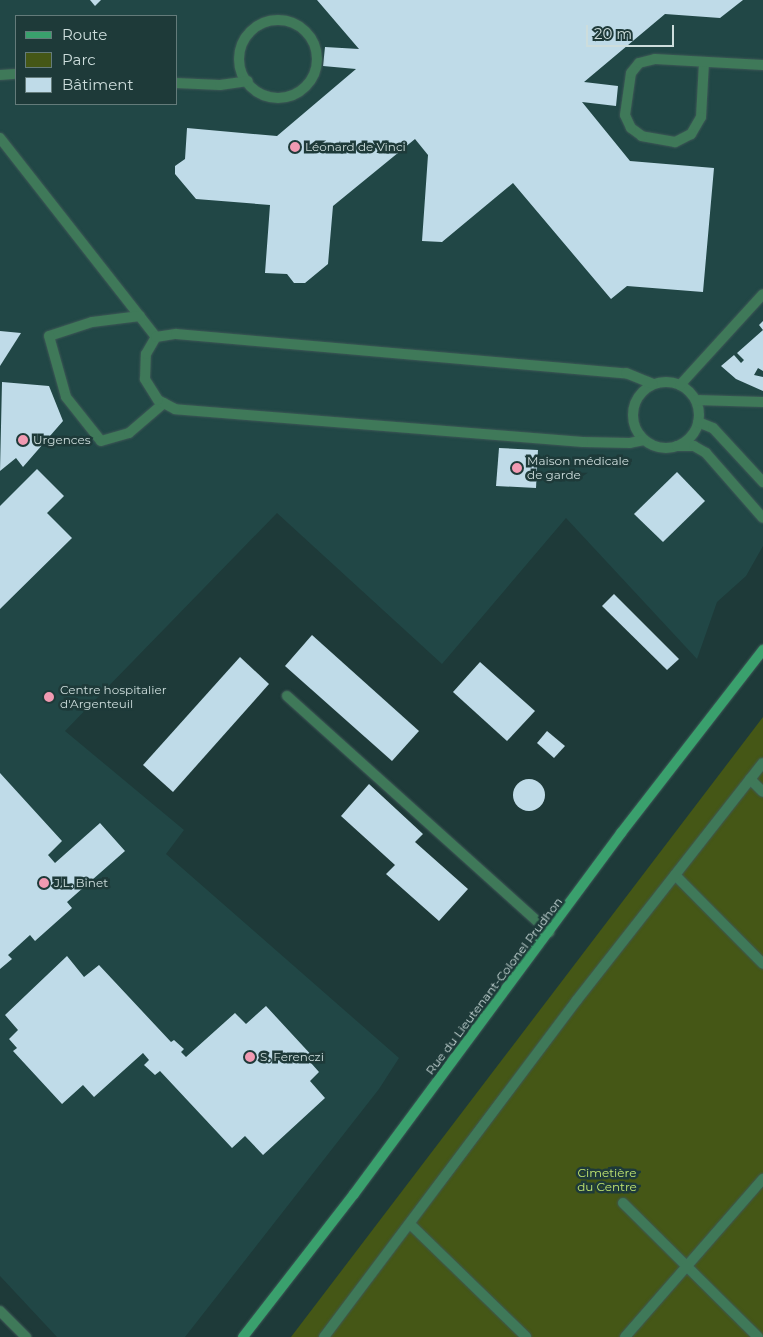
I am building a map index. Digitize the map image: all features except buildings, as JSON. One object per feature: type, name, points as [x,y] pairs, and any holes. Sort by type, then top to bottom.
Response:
[{"type":"main road","name":"Rue du Lieutenant-Colonel Prudhon","points":[[243,1337],[354,1194],[549,932],[763,650]]},
{"type":"street","points":[[265,21],[292,21],[313,38],[318,66],[304,90],[278,99],[253,90],[248,81],[239,66],[243,39],[265,21]]},
{"type":"street","points":[[704,62],[701,117],[691,134],[675,142],[642,136],[630,128],[625,115],[631,73],[640,63],[655,59],[763,65]]},
{"type":"street","points":[[0,75],[15,74]]},
{"type":"street","points":[[178,83],[220,85],[248,81]]},
{"type":"street","points":[[0,138],[156,336]]},
{"type":"street","points":[[680,385],[763,294]]},
{"type":"street","points":[[140,316],[92,322],[49,336],[66,397],[101,441],[129,433],[164,403]]},
{"type":"street","points":[[156,336],[176,334],[626,373],[653,384]]},
{"type":"street","points":[[156,336],[146,354],[145,379],[164,403],[175,409],[584,442],[630,443],[644,440],[665,448],[694,446],[706,453],[763,518]]},
{"type":"street","points":[[644,440],[638,431],[633,410],[637,399],[653,384],[662,382],[680,385],[696,400],[763,402]]},
{"type":"street","points":[[676,446],[690,437],[698,422],[696,400]]},
{"type":"street","points":[[698,422],[714,428],[763,482]]},
{"type":"street","points":[[287,696],[549,932]]},
{"type":"street","points":[[324,1337],[675,875],[763,763]]},
{"type":"street","points":[[750,779],[763,792]]},
{"type":"street","points":[[675,875],[763,964]]},
{"type":"street","points":[[625,1337],[763,1179]]},
{"type":"street","points":[[623,1203],[758,1337]]},
{"type":"street","points":[[410,1224],[526,1337]]},
{"type":"street","points":[[0,1311],[26,1337]]},
{"type":"shaded area","name":"Centre hospitalier d'Argenteuil","points":[[0,0],[763,0],[763,546],[746,576],[717,602],[697,659],[566,518],[442,664],[277,513],[65,731],[184,830],[166,854],[399,1058],[379,1089],[185,1337],[57,1337],[0,1276]]},
{"type":"green space","name":"Cimetière du Centre","points":[[763,717],[763,1337],[291,1337]]},
{"type":"place","name":"Léonard de Vinci","points":[[295,147]]},
{"type":"place","name":"Urgences","points":[[23,440]]},
{"type":"place","name":"Maison médicale de garde","points":[[517,468]]},
{"type":"place","name":"Centre hospitalier d'Argenteuil","points":[[49,697]]},
{"type":"place","name":"J.L. Binet","points":[[44,883]]},
{"type":"place","name":"S. Ferenczi","points":[[250,1057]]}]
